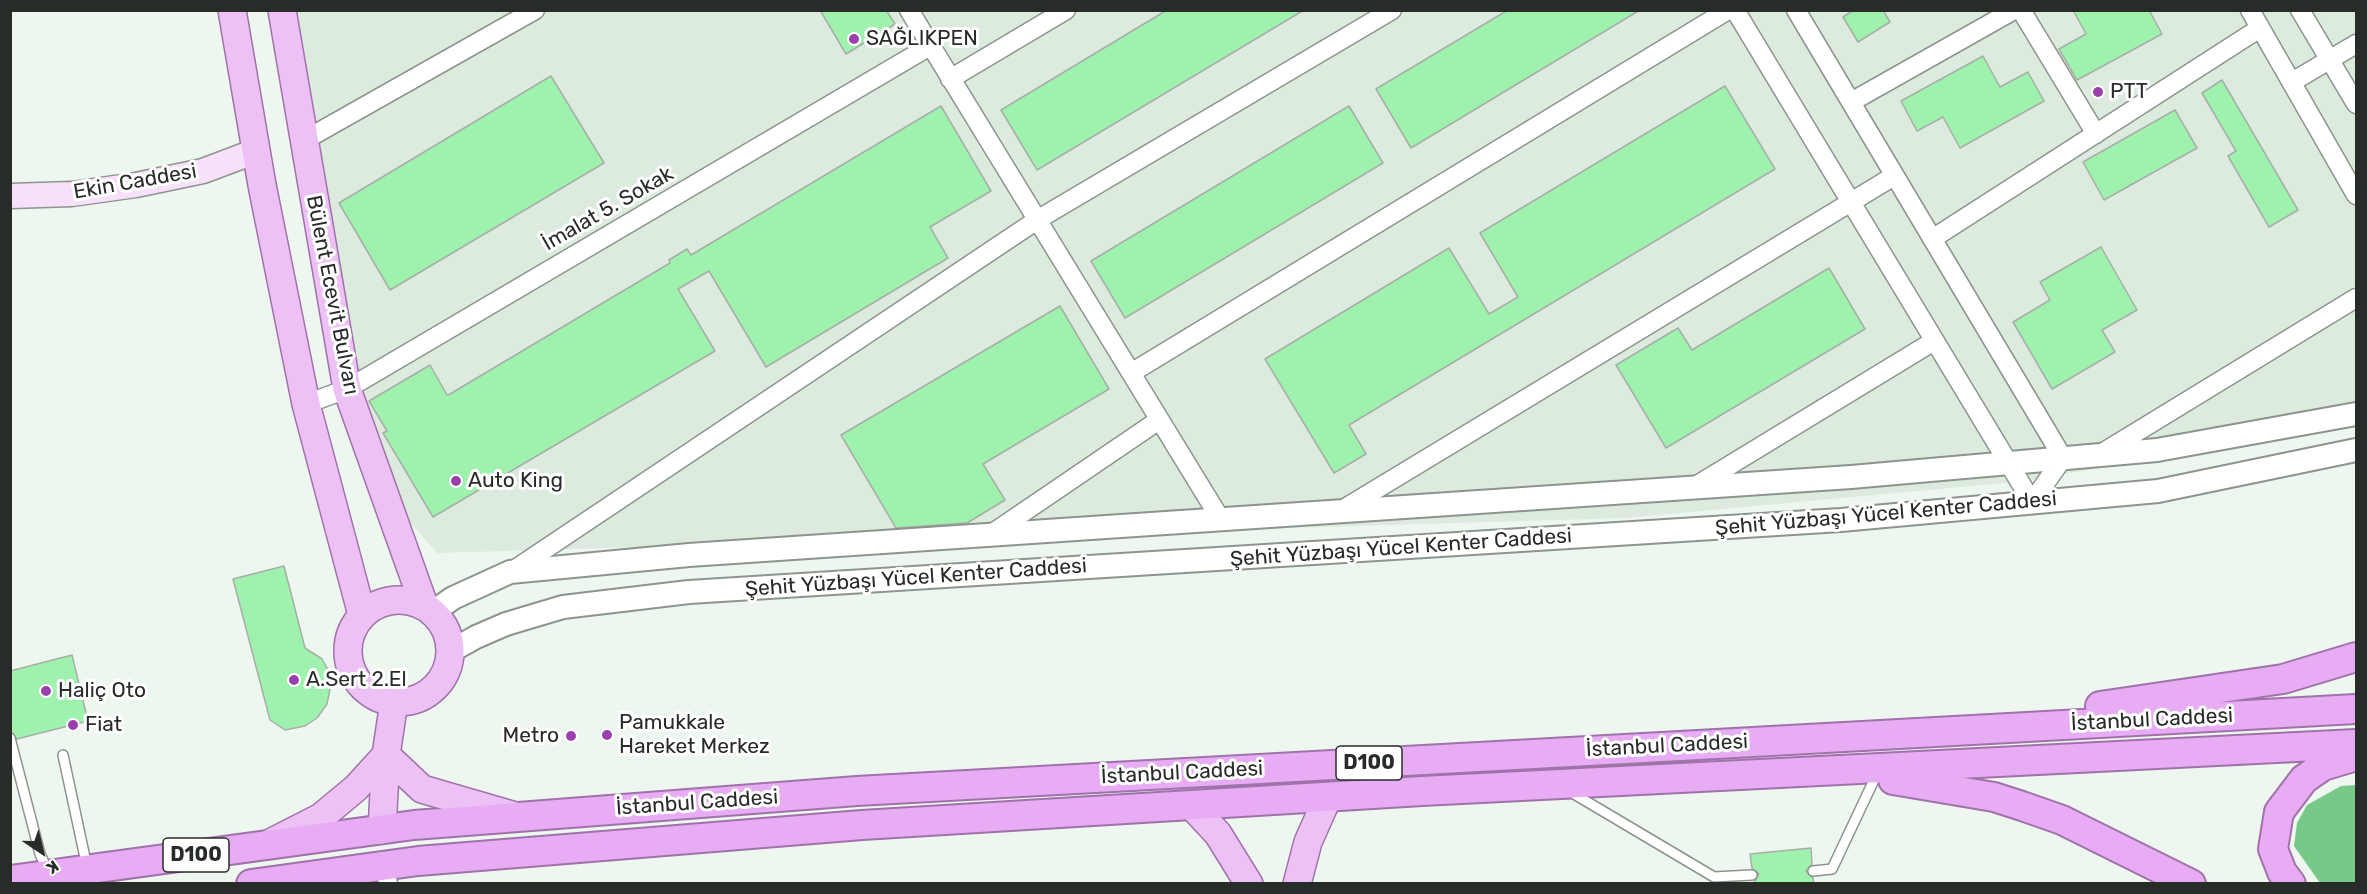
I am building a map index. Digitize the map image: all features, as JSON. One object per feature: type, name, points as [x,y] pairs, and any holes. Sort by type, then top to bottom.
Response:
[{"type":"highway","points":[[1928,732],[2283,679],[2356,657]]},
{"type":"highway","name":"İstanbul Caddesi","points":[[10,880],[382,830],[857,791],[2356,709]]},
{"type":"highway","name":"İstanbul Caddesi","points":[[250,884],[387,874],[862,825],[1328,797],[2356,744]]},
{"type":"highway","points":[[2291,884],[2282,872],[2274,849],[2279,812],[2304,779],[2323,766],[2356,756]]},
{"type":"highway","points":[[1666,780],[1902,781],[1994,797],[2062,820],[2191,884]]},
{"type":"highway","points":[[382,830],[387,874]]},
{"type":"main road","points":[[232,10],[256,151],[306,404],[363,615]]},
{"type":"main road","name":"Bülent Ecevit Bulvarı","points":[[282,10],[347,389],[429,609]]},
{"type":"main road","name":"Ekin Caddesi","points":[[10,196],[72,194],[136,185],[203,171],[256,151]]},
{"type":"main road","points":[[412,600],[429,609],[441,619],[449,634],[451,651],[448,668],[440,683],[426,695],[411,701],[394,702],[371,693],[353,675],[348,659],[348,642],[354,626],[378,603],[412,600]]},
{"type":"main road","points":[[382,830],[386,755],[394,702]]},
{"type":"main road","points":[[386,755],[422,789],[519,817]]},
{"type":"main road","points":[[266,845],[321,817],[356,788],[386,755]]},
{"type":"main road","points":[[1298,884],[1308,843],[1328,797]]},
{"type":"main road","points":[[1191,805],[1218,834],[1249,884]]},
{"type":"street","points":[[303,141],[535,10]]},
{"type":"street","points":[[909,10],[1221,520]]},
{"type":"street","points":[[951,79],[1066,10]]},
{"type":"street","points":[[429,609],[510,572],[1037,220],[1392,10]]},
{"type":"street","points":[[1131,374],[1728,10]]},
{"type":"street","points":[[1735,10],[2006,463],[2032,502],[2062,458],[1796,10]]},
{"type":"street","points":[[1851,102],[2014,10]]},
{"type":"street","points":[[2021,10],[2096,134]]},
{"type":"street","points":[[2250,10],[2356,195]]},
{"type":"street","points":[[2300,10],[2356,104]]},
{"type":"street","points":[[1932,239],[2260,28]]},
{"type":"street","points":[[2292,82],[2356,44]]},
{"type":"street","name":"İmalat 5. Sokak","points":[[306,404],[347,389],[930,46]]},
{"type":"street","points":[[1340,512],[1894,176]]},
{"type":"street","points":[[2099,455],[2356,298]]},
{"type":"street","points":[[1694,488],[1934,341]]},
{"type":"street","name":"Şehit Yüzbaşı Yücel Kenter Caddesi","points":[[510,572],[689,555],[1694,488],[2006,463],[2157,450],[2356,414]]},
{"type":"street","points":[[990,535],[1159,420]]},
{"type":"street","name":"Şehit Yüzbaşı Yücel Kenter Caddesi","points":[[451,651],[506,624],[563,607],[689,592],[1841,520],[2158,491],[2356,450]]},
{"type":"lane","points":[[10,738],[40,854],[50,875]]},
{"type":"lane","points":[[63,755],[87,869]]},
{"type":"lane","points":[[1813,871],[1832,869],[1874,780]]},
{"type":"lane","points":[[1560,785],[1714,877],[1752,875]]},
{"type":"shaded area","points":[[267,11],[2356,11],[2356,423],[2026,481],[1626,518],[437,553],[401,512],[345,425]]},
{"type":"green space","points":[[2356,785],[2356,883],[2320,883],[2294,846],[2297,823],[2307,805],[2341,786]]},
{"type":"building","name":"SAĞLIKPEN","points":[[820,10],[886,10],[895,24],[846,54]]},
{"type":"building","points":[[1167,10],[1304,10],[1037,170],[1001,110]]},
{"type":"building","points":[[1508,10],[1640,10],[1411,148],[1376,89]]},
{"type":"building","points":[[1854,10],[1883,10],[1890,22],[1858,42],[1843,17]]},
{"type":"building","points":[[2073,10],[2149,10],[2162,34],[2077,80],[2059,49],[2086,34]]},
{"type":"building","points":[[1983,56],[2000,87],[2028,72],[2044,101],[1960,148],[1943,117],[1917,131],[1901,101]]},
{"type":"building","points":[[551,76],[604,163],[390,290],[339,203]]},
{"type":"building","points":[[2222,80],[2298,210],[2269,227],[2228,156],[2236,151],[2202,93]]},
{"type":"building","points":[[1725,86],[1775,169],[1349,425],[1366,454],[1334,473],[1265,359],[1449,248],[1489,314],[1518,297],[1480,233]]},
{"type":"building","points":[[941,106],[991,191],[930,227],[948,258],[766,367],[709,271],[678,289],[715,351],[433,517],[383,433],[387,431],[369,401],[430,365],[447,395],[450,394],[670,263],[669,260],[687,249],[691,255]]},
{"type":"building","points":[[1349,106],[1383,163],[1125,318],[1091,261]]},
{"type":"building","points":[[2175,110],[2197,148],[2104,200],[2083,162]]},
{"type":"building","points":[[2101,247],[2137,310],[2102,330],[2115,352],[2052,389],[2013,322],[2050,300],[2040,282]]},
{"type":"building","points":[[1829,268],[1865,329],[1666,448],[1616,365],[1678,328],[1692,350]]},
{"type":"building","points":[[1060,306],[1109,389],[983,464],[1005,500],[967,523],[896,528],[841,435]]},
{"type":"building","points":[[284,566],[305,648],[322,659],[330,673],[327,704],[317,718],[305,726],[285,730],[270,720],[233,579]]},
{"type":"building","name":"Haliç Oto","points":[[72,655],[88,721],[17,739],[10,731],[10,671]]},
{"type":"building","points":[[1811,848],[1812,864],[1806,871],[1813,878],[1814,884],[1753,884],[1759,874],[1752,868],[1750,854]]},
{"type":"place","name":"SAĞLIKPEN","points":[[854,39]]},
{"type":"place","name":"PTT","points":[[2098,92]]},
{"type":"place","name":"Auto King","points":[[456,481]]},
{"type":"place","name":"A.Sert 2.El","points":[[294,680]]},
{"type":"place","name":"Haliç Oto","points":[[46,691]]},
{"type":"place","name":"Fiat","points":[[73,725]]},
{"type":"place","name":"Pamukkale Hareket Merkez","points":[[607,735]]},
{"type":"place","name":"Metro","points":[[571,736]]}]
